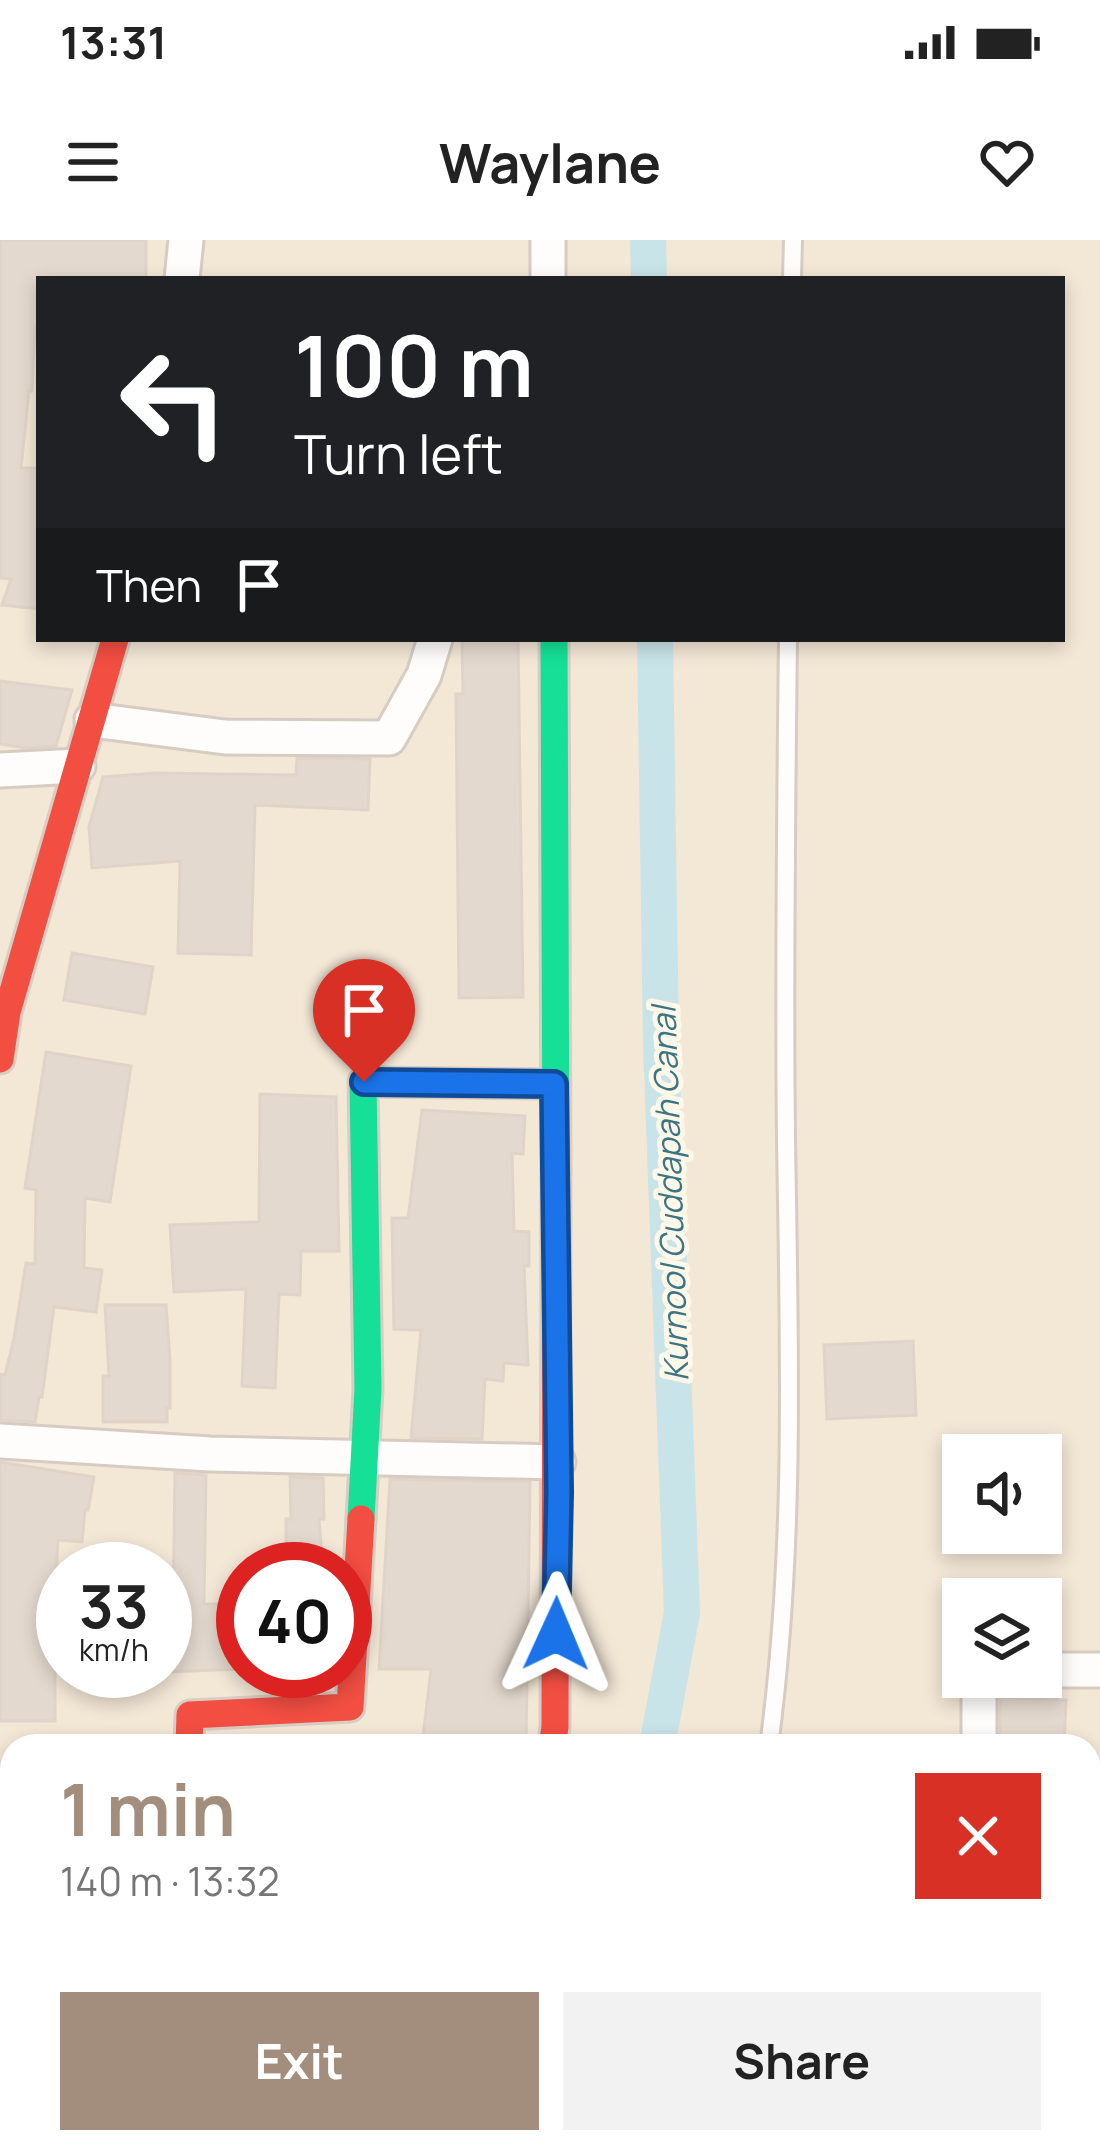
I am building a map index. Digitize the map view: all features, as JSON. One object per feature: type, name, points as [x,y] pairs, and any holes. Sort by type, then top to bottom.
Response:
[{"type":"street","points":[[182,276],[186,240]]},
{"type":"street","points":[[548,240],[548,276]]},
{"type":"street","points":[[0,1059],[7,1012],[114,642]]},
{"type":"street","points":[[92,720],[225,737],[389,738],[424,675],[434,642]]},
{"type":"street","points":[[553,1734],[559,1462],[554,642]]},
{"type":"street","points":[[0,770],[78,766]]},
{"type":"street","points":[[189,1734],[190,1715],[350,1707],[368,1389],[364,1082],[554,1084]]},
{"type":"street","points":[[0,1441],[210,1454],[559,1462]]},
{"type":"street","points":[[1062,1670],[1100,1670]]},
{"type":"street","points":[[979,1698],[979,1734]]},
{"type":"lane","points":[[792,276],[793,240]]},
{"type":"lane","points":[[771,1734],[789,1480],[788,642]]},
{"type":"shaded area","points":[[0,240],[1100,240],[1100,1734],[0,1734]]},
{"type":"building","points":[[0,240],[146,240],[146,276],[36,276],[32,391],[21,468],[36,468],[36,609],[2,605],[11,579],[0,578]]},
{"type":"building","points":[[462,642],[518,642],[523,997],[459,998],[456,694],[463,694]]},
{"type":"building","points":[[0,681],[72,690],[56,746],[0,744]]},
{"type":"building","points":[[297,758],[370,759],[368,810],[255,805],[251,955],[178,953],[180,861],[92,868],[89,827],[103,777],[296,775]]},
{"type":"building","points":[[72,953],[153,967],[145,1014],[64,1000]]},
{"type":"building","points":[[46,1052],[131,1066],[110,1202],[85,1198],[84,1268],[102,1270],[96,1312],[54,1307],[35,1422],[0,1420],[0,1374],[5,1375],[14,1338],[26,1263],[35,1264],[36,1190],[25,1188]]},
{"type":"building","points":[[260,1094],[336,1097],[339,1251],[301,1251],[300,1295],[279,1294],[275,1388],[242,1386],[246,1289],[174,1292],[170,1225],[259,1222]]},
{"type":"building","points":[[422,1110],[525,1116],[523,1154],[512,1153],[514,1231],[529,1232],[529,1266],[524,1266],[528,1365],[504,1363],[503,1381],[485,1379],[482,1439],[411,1438],[421,1330],[394,1329],[392,1218],[408,1218]]},
{"type":"building","points":[[105,1305],[166,1305],[167,1422],[103,1422],[103,1376],[109,1376]]},
{"type":"building","points":[[913,1341],[916,1415],[827,1419],[824,1345]]},
{"type":"building","points":[[0,1462],[94,1477],[82,1542],[36,1542],[36,1698],[55,1698],[55,1721],[0,1721]]},
{"type":"building","points":[[175,1473],[206,1475],[204,1604],[216,1604],[216,1670],[192,1671],[192,1542],[174,1542]]},
{"type":"building","points":[[290,1477],[323,1478],[321,1542],[286,1542],[286,1519],[291,1519]]},
{"type":"building","points":[[390,1479],[530,1482],[526,1734],[423,1734],[431,1669],[379,1669]]},
{"type":"building","points":[[1000,1698],[1066,1700],[1065,1734],[1000,1734]]},
{"type":"waterway","name":"Kurnool Cuddapah Canal","points":[[648,240],[649,276]]},
{"type":"waterway","name":"Kurnool Cuddapah Canal","points":[[655,642],[661,1043],[682,1613],[659,1734]]},
{"type":"traffic: fast","points":[[554,642],[556,1170]]},
{"type":"traffic: fast","points":[[361,1519],[368,1389],[363,1082],[554,1084]]},
{"type":"traffic: jam","points":[[0,1059],[7,1012],[114,642]]},
{"type":"traffic: jam","points":[[554,1734],[556,1170]]},
{"type":"traffic: jam","points":[[189,1734],[190,1715],[350,1707],[361,1519]]},
{"type":"route","points":[[364,1082],[554,1084],[556,1634]]}]
